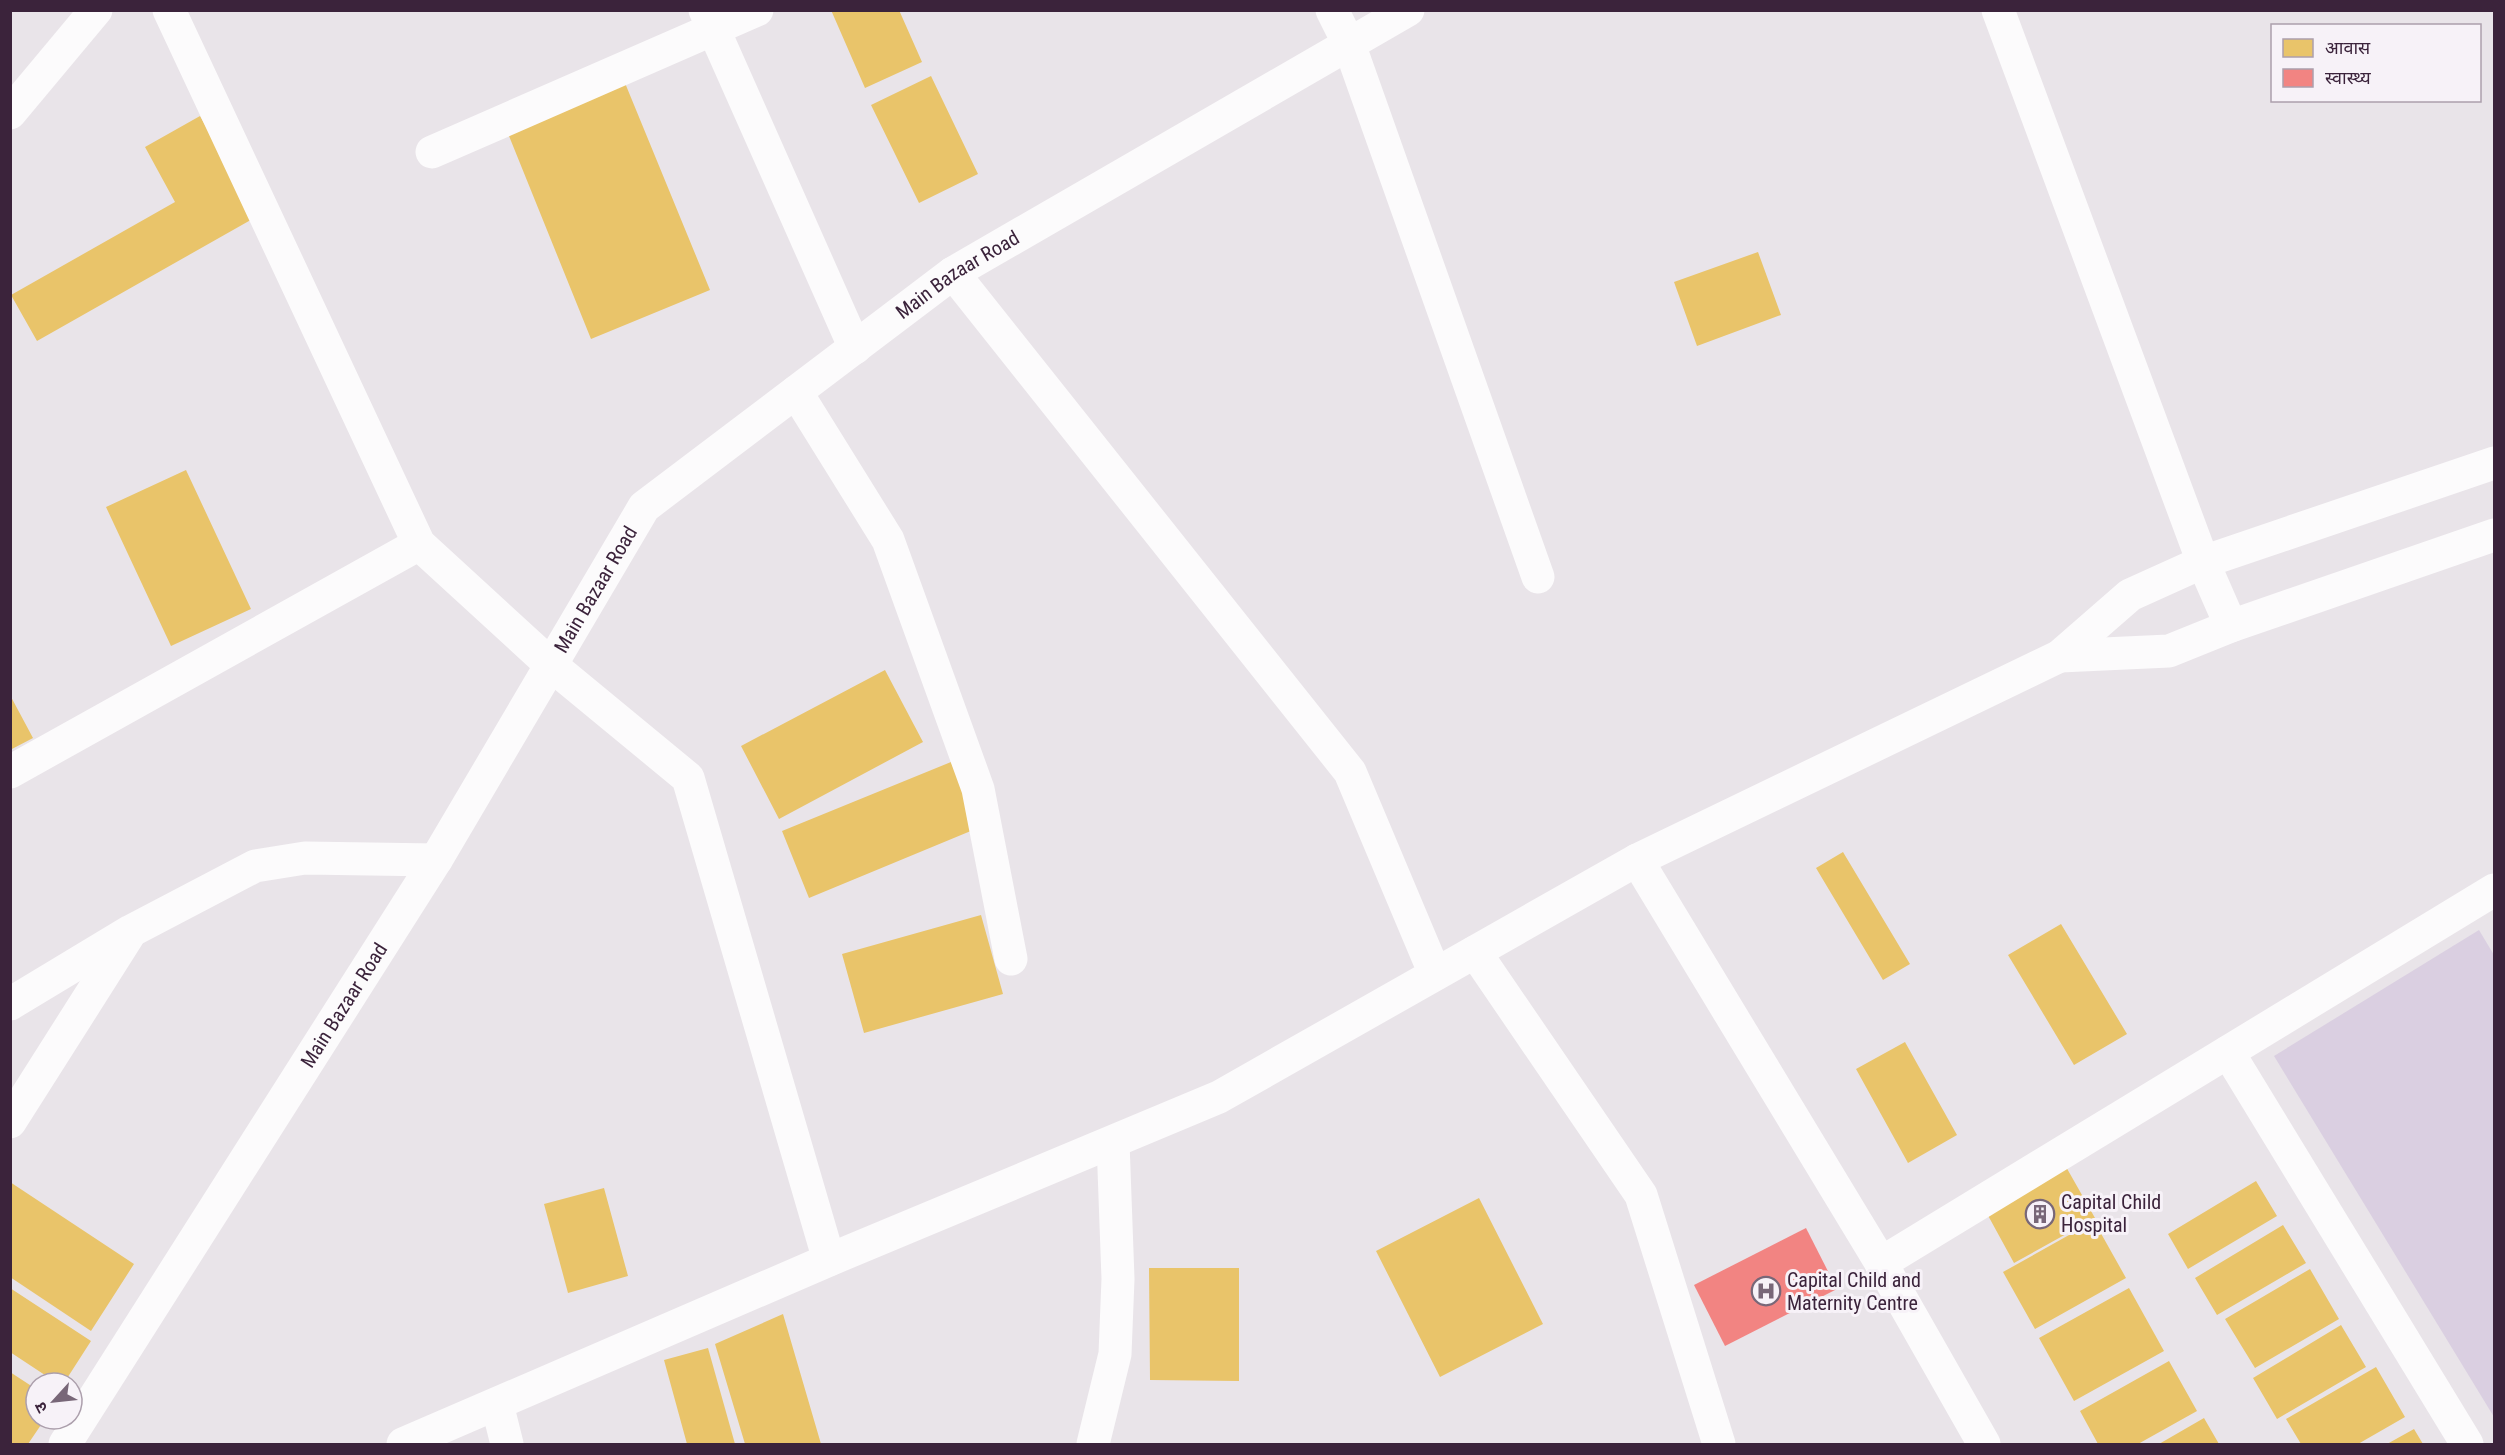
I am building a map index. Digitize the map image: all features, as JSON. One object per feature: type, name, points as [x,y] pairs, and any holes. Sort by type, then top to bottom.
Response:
[{"type":"street","points":[[10,112],[96,10]]},
{"type":"street","points":[[168,10],[419,544],[551,665],[688,778],[829,1260]]},
{"type":"street","points":[[432,152],[709,21],[757,10]]},
{"type":"street","points":[[1332,10],[1349,44],[1538,577]]},
{"type":"street","name":"Main Bazaar Road","points":[[65,1444],[436,861],[644,507],[953,273],[1408,10]]},
{"type":"street","points":[[1998,10],[2203,562],[2231,626]]},
{"type":"street","points":[[709,21],[855,348]]},
{"type":"street","points":[[953,273],[1350,772],[1435,974]]},
{"type":"street","points":[[796,392],[888,540],[978,789],[1011,959]]},
{"type":"street","points":[[403,1444],[829,1260],[1220,1097],[1637,860],[2060,656],[2130,595],[2203,562],[2494,463]]},
{"type":"street","points":[[2060,656],[2169,651],[2231,626],[2494,535]]},
{"type":"street","points":[[10,772],[419,544]]},
{"type":"street","points":[[10,1004],[131,931],[255,866],[305,858],[436,861]]},
{"type":"street","points":[[1637,860],[1881,1263],[1984,1444]]},
{"type":"street","points":[[1881,1263],[2494,890]]},
{"type":"street","points":[[10,1122],[131,931]]},
{"type":"street","points":[[1475,952],[1641,1195],[1719,1444]]},
{"type":"street","points":[[2228,1052],[2467,1444]]},
{"type":"street","points":[[1093,1444],[1115,1354],[1118,1279],[1113,1142]]},
{"type":"street","points":[[497,1404],[507,1444]]},
{"type":"shaded area","points":[[2479,930],[2494,955],[2494,1417],[2274,1056]]},
{"type":"building: आवास","points":[[831,10],[899,10],[922,62],[865,88]]},
{"type":"building: आवास","points":[[931,76],[978,174],[919,203],[871,105]]},
{"type":"building: आवास","points":[[625,83],[710,290],[591,339],[507,131]]},
{"type":"building: आवास","points":[[200,116],[256,217],[37,341],[11,295],[175,202],[145,147]]},
{"type":"building: आवास","points":[[1758,252],[1781,315],[1697,346],[1674,282]]},
{"type":"building: आवास","points":[[186,470],[251,609],[171,646],[106,507]]},
{"type":"building: आवास","points":[[885,670],[923,742],[779,819],[741,746]]},
{"type":"building: आवास","points":[[10,695],[33,738],[10,750]]},
{"type":"building: आवास","points":[[951,762],[978,828],[809,898],[782,831]]},
{"type":"building: आवास","points":[[1843,852],[1910,964],[1883,980],[1816,868]]},
{"type":"building: आवास","points":[[981,915],[1003,994],[864,1033],[842,954]]},
{"type":"building: आवास","points":[[2061,924],[2127,1034],[2074,1065],[2008,955]]},
{"type":"building: आवास","points":[[1905,1042],[1957,1135],[1908,1163],[1856,1069]]},
{"type":"building: आवास","name":"Capital Child Hospital","points":[[2065,1165],[2095,1218],[2014,1263],[1985,1210]]},
{"type":"building: आवास","points":[[2256,1181],[2277,1216],[2188,1269],[2168,1234]]},
{"type":"building: आवास","points":[[10,1182],[134,1264],[91,1331],[10,1277]]},
{"type":"building: आवास","points":[[604,1188],[628,1276],[568,1293],[544,1204]]},
{"type":"building: आवास","points":[[1479,1198],[1543,1324],[1440,1377],[1376,1251]]},
{"type":"building: आवास","points":[[2094,1221],[2126,1278],[2035,1329],[2003,1272]]},
{"type":"building: आवास","points":[[2283,1225],[2306,1263],[2217,1315],[2195,1278]]},
{"type":"building: आवास","points":[[1149,1268],[1239,1268],[1239,1381],[1150,1380]]},
{"type":"building: आवास","points":[[2310,1269],[2339,1319],[2255,1368],[2225,1319]]},
{"type":"building: आवास","points":[[10,1288],[91,1341],[72,1371],[39,1371],[10,1352]]},
{"type":"building: आवास","points":[[2129,1288],[2164,1351],[2074,1401],[2039,1338]]},
{"type":"building: आवास","points":[[783,1314],[821,1444],[745,1444],[715,1344]]},
{"type":"building: आवास","points":[[2341,1325],[2366,1367],[2277,1419],[2253,1378]]},
{"type":"building: आवास","points":[[708,1348],[735,1444],[687,1444],[664,1360]]},
{"type":"building: आवास","points":[[2169,1361],[2197,1411],[2138,1444],[2098,1444],[2080,1411]]},
{"type":"building: आवास","points":[[2376,1367],[2405,1417],[2358,1444],[2301,1444],[2286,1419]]},
{"type":"building: आवास","points":[[10,1372],[24,1381],[24,1431],[37,1431],[28,1444],[10,1444]]},
{"type":"building: आवास","points":[[2204,1418],[2219,1444],[2159,1444]]},
{"type":"building: आवास","points":[[2414,1429],[2423,1444],[2387,1444]]},
{"type":"building: स्वास्थ्य","points":[[1806,1228],[1837,1289],[1725,1346],[1694,1285]]},
{"type":"place","name":"Capital Child Hospital","points":[[2040,1214]]},
{"type":"place","name":"Capital Child and Maternity Centre","points":[[1766,1291]]}]
